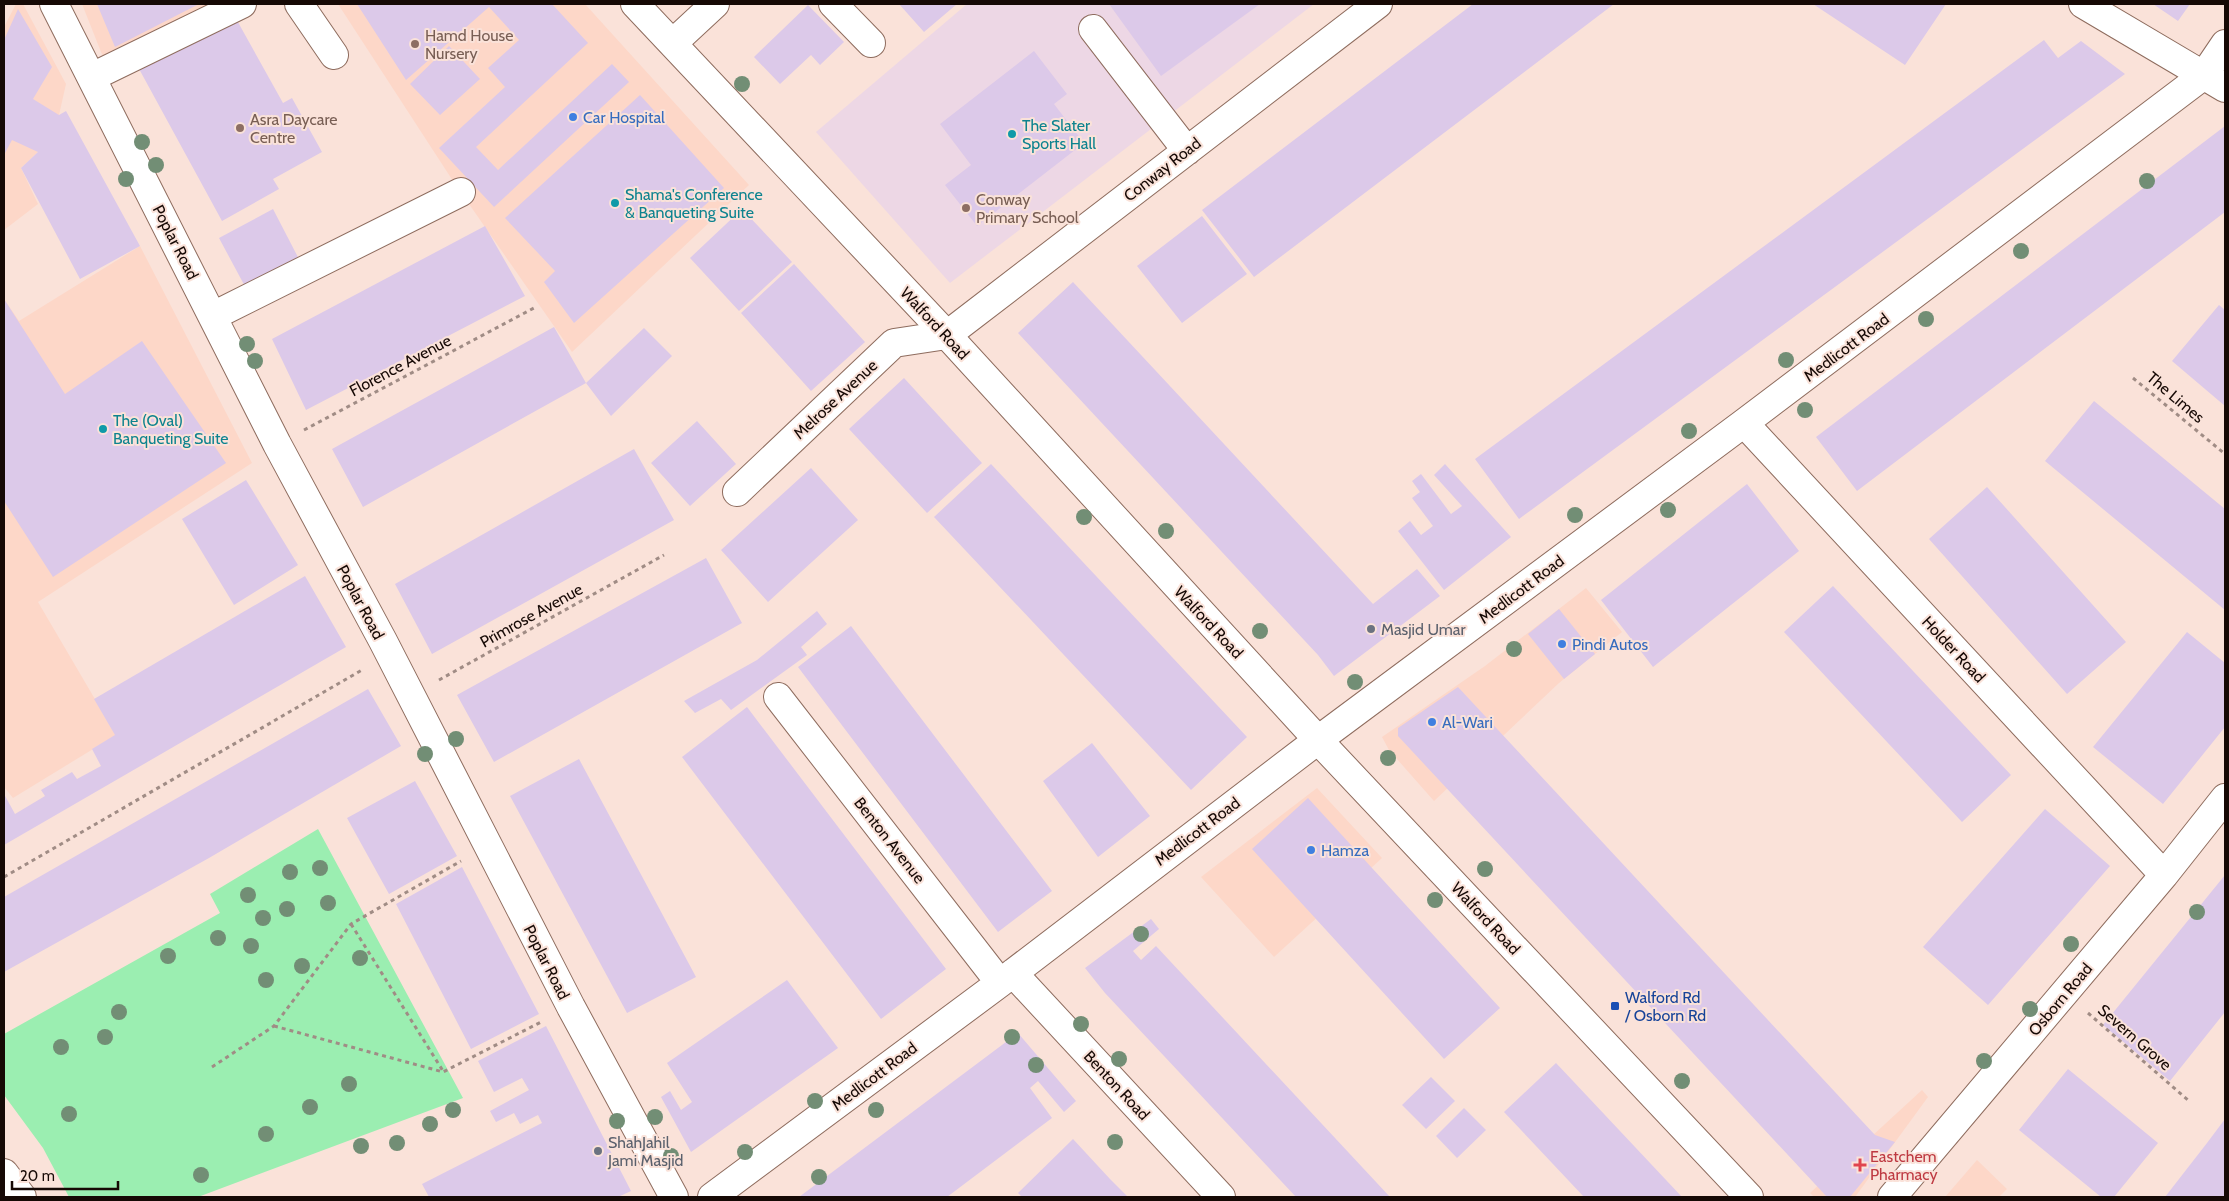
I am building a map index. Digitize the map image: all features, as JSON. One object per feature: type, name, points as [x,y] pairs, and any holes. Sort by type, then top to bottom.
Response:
[{"type":"main road","name":"Poplar Road","points":[[54,4],[277,444],[389,655],[571,1007],[674,1197]]},
{"type":"main road","points":[[92,77],[242,4]]},
{"type":"main road","points":[[299,4],[334,55]]},
{"type":"main road","name":"Walford Road","points":[[635,4],[947,335],[1318,740],[1749,1197]]},
{"type":"main road","points":[[673,43],[715,4]]},
{"type":"main road","points":[[833,4],[871,43]]},
{"type":"main road","name":"Conway Road","points":[[947,335],[1378,4]]},
{"type":"main road","points":[[2083,4],[2214,82]]},
{"type":"main road","points":[[1092,29],[1187,151]]},
{"type":"main road","name":"Medlicott Road","points":[[712,1197],[1006,978],[1318,740],[1744,424],[2214,82],[2225,44]]},
{"type":"main road","points":[[213,316],[461,192]]},
{"type":"main road","name":"Melrose Avenue","points":[[737,492],[894,343],[947,335]]},
{"type":"main road","name":"Holder Road","points":[[1744,424],[2164,875]]},
{"type":"main road","name":"Benton Avenue","points":[[778,697],[1006,978]]},
{"type":"main road","name":"Osborn Road","points":[[1892,1197],[2164,875],[2225,798]]},
{"type":"main road","name":"Benton Road","points":[[1006,978],[1221,1197]]},
{"type":"main road","points":[[4,1172],[22,1197]]},
{"type":"path","name":"Florence Avenue","points":[[277,444],[534,308]]},
{"type":"path","name":"The Limes","points":[[2133,378],[2225,454]]},
{"type":"path","name":"Primrose Avenue","points":[[410,696],[664,555]]},
{"type":"path","points":[[4,877],[389,655]]},
{"type":"path","points":[[212,1066],[274,1026],[351,924],[488,846]]},
{"type":"path","points":[[351,924],[443,1072]]},
{"type":"path","name":"Severn Grove","points":[[2065,993],[2189,1101]]},
{"type":"path","points":[[274,1026],[443,1072],[571,1007]]},
{"type":"shaded area","points":[[16,4],[23,4],[66,84],[59,115],[38,152],[21,168],[38,204],[4,230],[4,27]]},
{"type":"shaded area","points":[[82,4],[225,4],[105,62]]},
{"type":"shaded area","points":[[338,4],[585,4],[749,185],[572,352],[453,181]]},
{"type":"shaded area","name":"Conway Primary School","points":[[967,4],[1314,4],[950,283],[816,132]]},
{"type":"shaded area","points":[[140,246],[252,463],[38,602],[116,735],[13,798],[4,787],[4,299],[19,321]]},
{"type":"shaded area","points":[[1586,588],[1622,632],[1559,683],[1434,801],[1389,750],[1382,737],[1485,666]]},
{"type":"shaded area","points":[[1317,788],[1382,858],[1274,957],[1201,877]]},
{"type":"shaded area","name":"Eastchem Pharmacy","points":[[1922,1090],[1928,1097],[1855,1197],[1814,1197],[1810,1193]]},
{"type":"shaded area","points":[[1977,1160],[2007,1189],[1999,1197],[1945,1197]]},
{"type":"green space","points":[[318,829],[463,1098],[198,1197],[69,1197],[43,1148],[4,1095],[4,1034],[220,913],[210,894]]},
{"type":"building","points":[[97,4],[199,4],[115,47]]},
{"type":"building","name":"Car Hospital","points":[[357,4],[552,4],[588,43],[476,147],[498,170],[612,64],[629,82],[494,207],[439,148],[505,87],[488,68],[519,40],[489,7],[406,80]]},
{"type":"building","points":[[899,4],[957,4],[924,32]]},
{"type":"building","points":[[1109,4],[1260,4],[1161,76]]},
{"type":"building","points":[[1473,4],[1614,4],[1254,277],[1202,210]]},
{"type":"building","points":[[1813,4],[1946,4],[1905,65]]},
{"type":"building","points":[[2153,4],[2190,4],[2178,21]]},
{"type":"building","points":[[808,5],[844,42],[820,65],[811,55],[780,84],[754,57]]},
{"type":"building","points":[[18,9],[52,67],[33,99],[59,115],[66,111],[140,246],[80,279],[21,168],[38,152],[12,140],[4,155],[4,40]]},
{"type":"building","name":"Asra Daycare Centre","points":[[234,15],[283,103],[292,98],[322,152],[273,179],[279,189],[222,221],[138,67]]},
{"type":"building","points":[[2044,40],[2058,58],[2081,41],[2125,74],[1519,519],[1475,459]]},
{"type":"building","points":[[449,46],[480,79],[440,115],[410,84]]},
{"type":"building","name":"The Slater Sports Hall","points":[[1034,51],[1067,94],[1054,104],[1084,143],[977,226],[945,185],[971,165],[940,124]]},
{"type":"building","name":"Shama's Conference & Banqueting Suite","points":[[640,95],[724,188],[574,323],[544,282],[555,271],[505,218]]},
{"type":"building","points":[[2225,126],[2225,212],[1857,491],[1816,437]]},
{"type":"building","points":[[273,209],[301,263],[248,292],[219,238]]},
{"type":"building","points":[[742,209],[792,262],[739,311],[690,258]]},
{"type":"building","points":[[1202,216],[1247,274],[1182,323],[1137,266]]},
{"type":"building","points":[[485,226],[525,296],[306,410],[272,339]]},
{"type":"building","points":[[794,264],[865,342],[811,391],[741,313]]},
{"type":"building","points":[[1073,282],[1373,604],[1417,569],[1440,596],[1334,676],[1318,655],[1018,333]]},
{"type":"building","name":"The (Oval) Banqueting Suite","points":[[4,299],[65,394],[142,341],[226,463],[53,577],[4,501]]},
{"type":"building","points":[[2219,305],[2225,310],[2225,406],[2172,361]]},
{"type":"building","points":[[554,327],[586,383],[363,507],[332,449]]},
{"type":"building","points":[[644,328],[672,356],[611,416],[586,383]]},
{"type":"building","points":[[904,378],[982,463],[927,513],[849,429]]},
{"type":"building","points":[[2094,401],[2225,509],[2225,610],[2045,461]]},
{"type":"building","points":[[697,421],[736,464],[690,506],[651,463]]},
{"type":"building","points":[[634,449],[674,520],[432,654],[395,584]]},
{"type":"building","points":[[991,464],[1247,737],[1191,790],[934,517]]},
{"type":"building","points":[[1445,464],[1511,537],[1444,590],[1398,531],[1410,521],[1421,535],[1433,526],[1412,498],[1420,492],[1412,481],[1421,474],[1451,514],[1462,506],[1434,475]]},
{"type":"building","points":[[811,468],[858,520],[768,602],[721,550]]},
{"type":"building","points":[[246,480],[298,565],[234,605],[182,519]]},
{"type":"building","points":[[1747,484],[1799,551],[1653,667],[1601,600]]},
{"type":"building","points":[[1987,487],[2126,642],[2067,694],[1929,539]]},
{"type":"building","points":[[706,558],[742,623],[494,762],[457,695]]},
{"type":"building","points":[[305,576],[346,647],[4,845],[4,794],[15,814],[45,796],[41,790],[72,772],[77,779],[101,766],[92,749],[115,735],[94,699]]},
{"type":"building","points":[[1833,586],[2011,775],[1962,822],[1784,632]]},
{"type":"building","name":"Pindi Autos","points":[[1559,609],[1595,654],[1564,679],[1528,634]]},
{"type":"building","points":[[817,611],[827,624],[801,647],[807,655],[731,710],[721,699],[695,713],[684,701],[757,660]]},
{"type":"building","points":[[851,626],[1052,891],[998,932],[798,667]]},
{"type":"building","points":[[2187,632],[2225,663],[2225,727],[2163,804],[2093,747]]},
{"type":"building","points":[[1458,687],[1875,1135],[1895,1142],[1850,1197],[1827,1197],[1398,736],[1398,728]]},
{"type":"building","points":[[368,689],[401,746],[209,858],[4,972],[4,897]]},
{"type":"building","points":[[747,707],[946,969],[881,1019],[682,757]]},
{"type":"building","points":[[1092,743],[1150,816],[1098,857],[1043,781]]},
{"type":"building","points":[[579,759],[696,977],[627,1013],[510,796]]},
{"type":"building","points":[[415,781],[457,856],[389,894],[347,818]]},
{"type":"building","points":[[1308,798],[1500,1008],[1444,1059],[1252,849]]},
{"type":"building","points":[[2045,809],[2110,866],[1988,1005],[1923,947]]},
{"type":"building","points":[[462,867],[539,1014],[471,1049],[396,904]]},
{"type":"building","points":[[2225,875],[2225,1012],[2170,1081],[2103,1025]]},
{"type":"building","points":[[1151,919],[1159,929],[1133,951],[1141,960],[1156,946],[1390,1197],[1296,1197],[1105,993],[1085,968]]},
{"type":"building","points":[[787,980],[838,1048],[691,1152],[661,1097],[670,1091],[681,1110],[692,1102],[667,1063]]},
{"type":"building","points":[[546,1026],[631,1191],[618,1197],[429,1197],[422,1184],[542,1123],[538,1115],[520,1124],[514,1113],[496,1122],[490,1111],[529,1090],[522,1078],[494,1092],[478,1061]]},
{"type":"building","points":[[1018,1033],[1076,1101],[1064,1112],[1038,1081],[1030,1088],[1052,1118],[947,1197],[799,1197]]},
{"type":"building","points":[[1556,1063],[1682,1197],[1584,1197],[1504,1112]]},
{"type":"building","points":[[2068,1069],[2158,1143],[2114,1197],[2101,1197],[2019,1130]]},
{"type":"building","points":[[1431,1077],[1455,1101],[1426,1129],[1402,1105]]},
{"type":"building","points":[[1464,1108],[1486,1130],[1457,1158],[1436,1136]]},
{"type":"building","points":[[2225,1119],[2225,1197],[2165,1197],[2207,1143]]},
{"type":"building","points":[[1073,1139],[1128,1197],[1022,1197],[1018,1193]]},
{"type":"place","name":"Hamd House Nursery","points":[[415,44]]},
{"type":"place","name":"Car Hospital","points":[[573,117]]},
{"type":"place","name":"Asra Daycare Centre","points":[[240,128]]},
{"type":"place","name":"The Slater Sports Hall","points":[[1012,134]]},
{"type":"place","name":"Shama's Conference & Banqueting Suite","points":[[615,203]]},
{"type":"place","name":"Conway Primary School","points":[[966,208]]},
{"type":"place","name":"The (Oval) Banqueting Suite","points":[[103,429]]},
{"type":"place","name":"Masjid Umar","points":[[1371,629]]},
{"type":"place","name":"Pindi Autos","points":[[1562,644]]},
{"type":"place","name":"Al-Wari","points":[[1432,722]]},
{"type":"place","name":"Hamza","points":[[1311,850]]},
{"type":"place","name":"Walford Rd / Osborn Rd","points":[[1615,1006]]},
{"type":"place","name":"ShahJahil Jami Masjid","points":[[598,1151]]},
{"type":"place","name":"Eastchem Pharmacy","points":[[1860,1165]]}]
